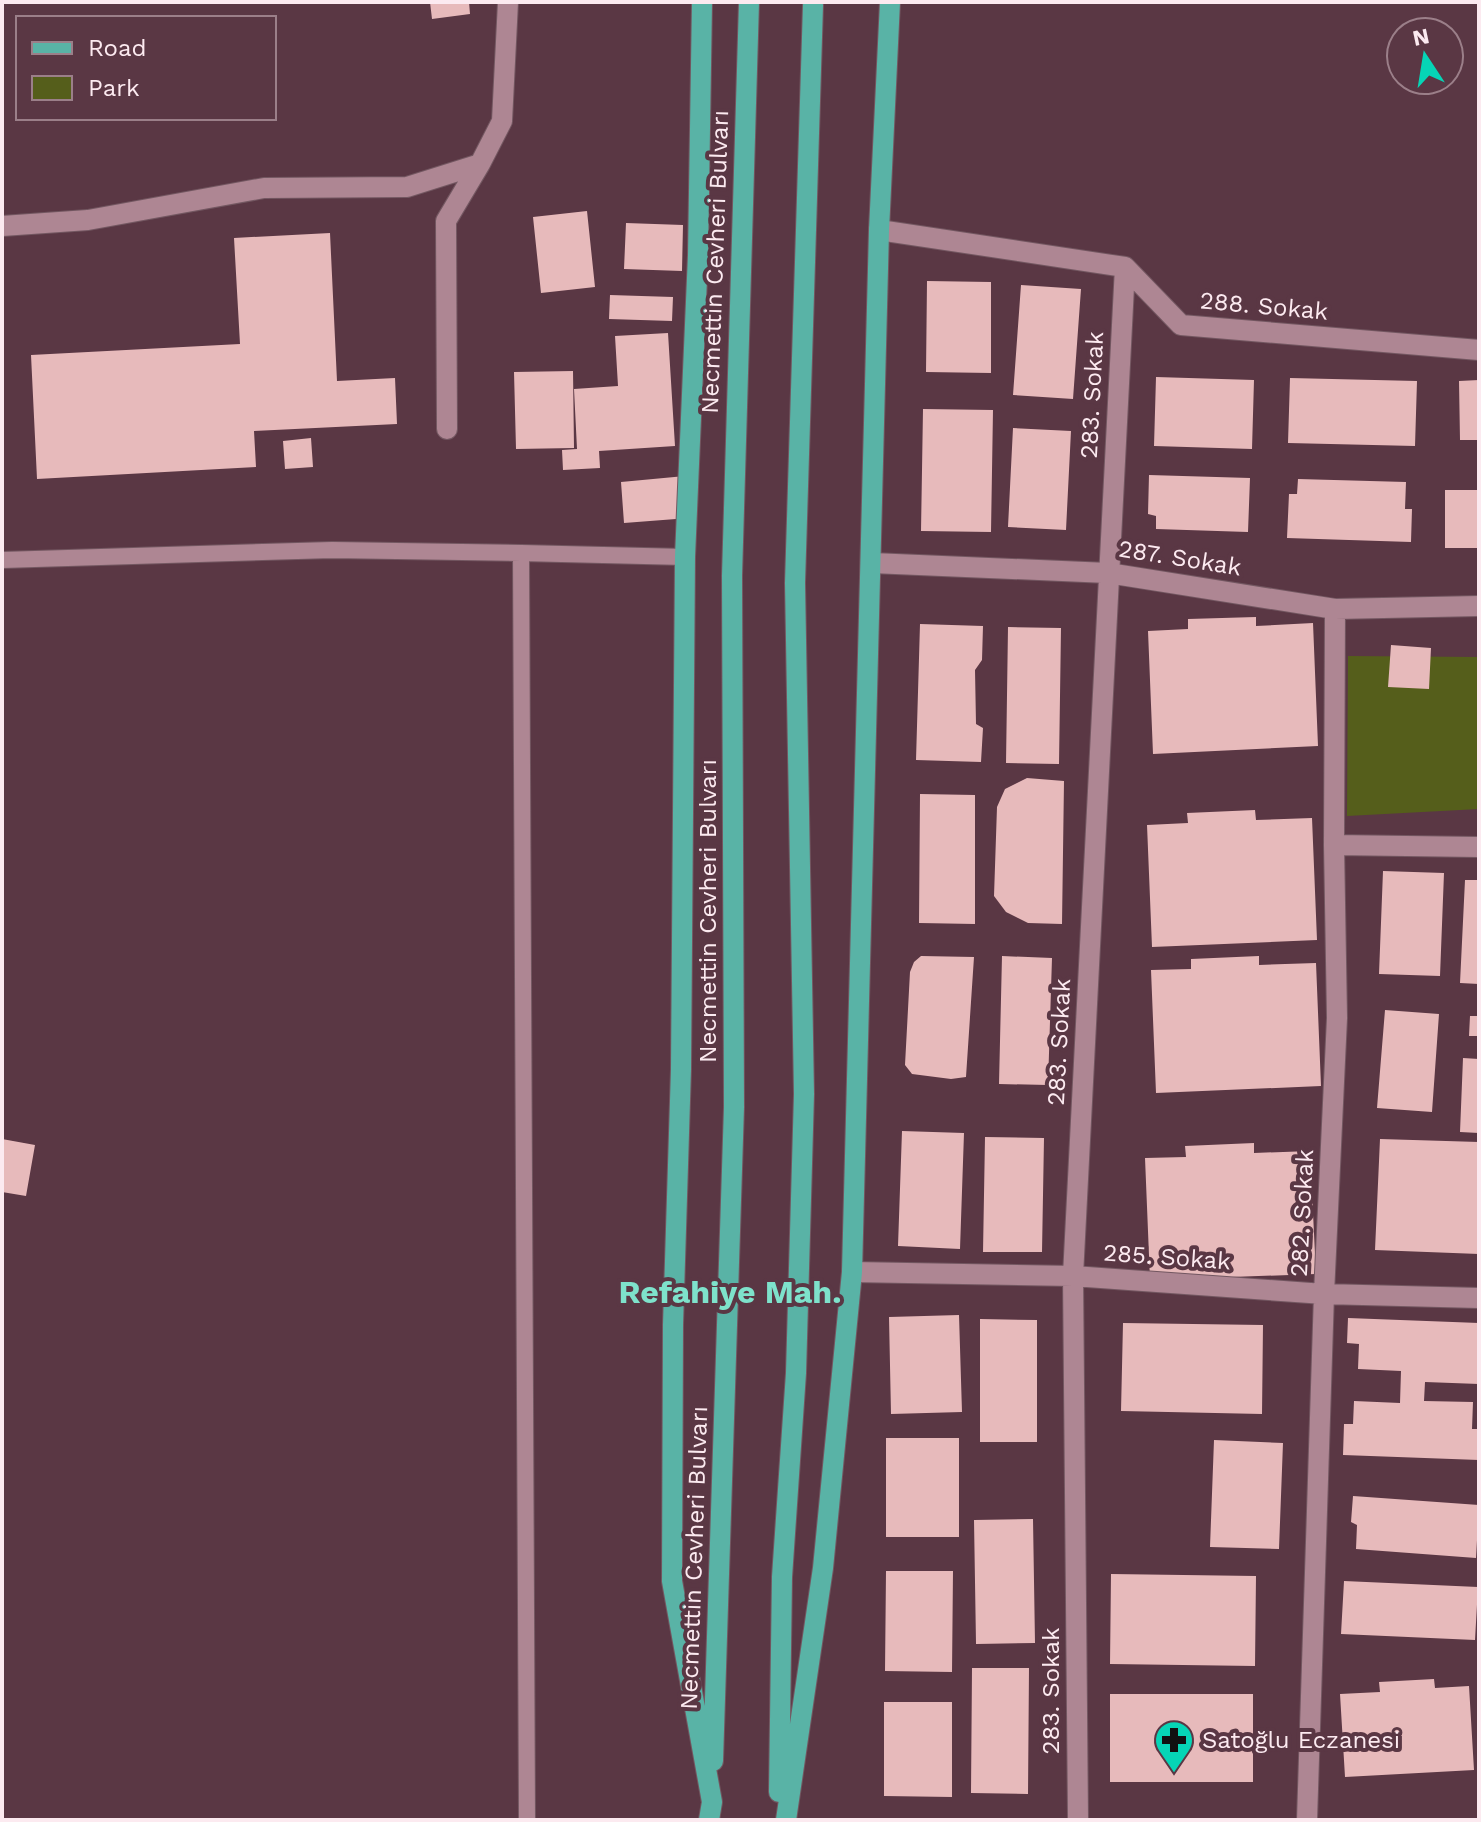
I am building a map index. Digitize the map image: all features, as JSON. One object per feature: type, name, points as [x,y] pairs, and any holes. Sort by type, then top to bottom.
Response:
[{"type":"main road","points":[[702,2],[698,255],[685,557],[681,1069],[673,1325],[672,1581],[711,1814]]},
{"type":"main road","name":"Necmettin Cevheri Bulvarı","points":[[711,1814],[734,1107],[732,576],[749,2]]},
{"type":"main road","points":[[786,1820],[823,1568],[852,1272],[879,230],[890,2]]},
{"type":"main road","points":[[778,1820],[782,1577],[796,1373],[804,1094],[795,583],[813,5]]},
{"type":"street","points":[[447,429],[446,221],[502,121],[508,2]]},
{"type":"street","points":[[2,226],[88,220],[264,188],[407,187],[480,164]]},
{"type":"street","points":[[879,230],[1125,267]]},
{"type":"street","name":"288. Sokak","points":[[1125,267],[1181,325],[1479,350]]},
{"type":"street","name":"283. Sokak","points":[[1078,1820],[1073,1276],[1125,267]]},
{"type":"street","name":"287. Sokak","points":[[872,563],[1108,573],[1335,609],[1479,606]]},
{"type":"street","name":"282. Sokak","points":[[1307,1820],[1324,1294],[1337,1018],[1335,609]]},
{"type":"street","points":[[1334,845],[1479,847]]},
{"type":"street","name":"285. Sokak","points":[[852,1272],[1073,1276],[1324,1294],[1479,1298]]},
{"type":"lane","points":[[2,560],[332,550],[685,557]]},
{"type":"lane","points":[[521,553],[527,1820]]},
{"type":"green space","points":[[1348,656],[1479,657],[1479,809],[1347,816]]},
{"type":"building","points":[[430,2],[469,2],[470,14],[432,19]]},
{"type":"building","points":[[587,211],[595,287],[541,293],[533,217]]},
{"type":"building","points":[[626,223],[683,225],[682,271],[624,269]]},
{"type":"building","points":[[330,233],[337,381],[395,378],[397,424],[254,431],[256,467],[37,479],[31,355],[240,344],[234,238]]},
{"type":"building","points":[[927,281],[991,282],[991,373],[926,372]]},
{"type":"building","points":[[1021,285],[1081,289],[1073,399],[1013,395]]},
{"type":"building","points":[[610,295],[673,297],[672,321],[609,319]]},
{"type":"building","points":[[668,333],[675,446],[599,451],[600,468],[563,470],[562,450],[577,449],[574,389],[618,386],[615,336]]},
{"type":"building","points":[[573,371],[574,448],[516,449],[514,372]]},
{"type":"building","points":[[1156,377],[1254,380],[1252,449],[1154,446]]},
{"type":"building","points":[[1290,378],[1417,381],[1415,446],[1288,443]]},
{"type":"building","points":[[1479,380],[1479,440],[1460,440],[1459,381]]},
{"type":"building","points":[[923,409],[993,410],[991,532],[921,531]]},
{"type":"building","points":[[1013,428],[1071,431],[1066,530],[1008,527]]},
{"type":"building","points":[[311,438],[313,467],[285,469],[283,441]]},
{"type":"building","points":[[1149,475],[1250,478],[1248,532],[1156,529],[1156,516],[1148,514]]},
{"type":"building","points":[[685,476],[689,518],[624,523],[621,482]]},
{"type":"building","points":[[1298,479],[1406,482],[1405,509],[1412,509],[1411,542],[1287,538],[1289,494],[1297,494]]},
{"type":"building","points":[[1445,490],[1479,490],[1479,548],[1445,548]]},
{"type":"building","points":[[1256,617],[1256,626],[1313,623],[1318,746],[1153,754],[1148,631],[1188,629],[1188,619]]},
{"type":"building","points":[[920,624],[983,626],[982,660],[975,670],[976,724],[983,728],[981,762],[916,760]]},
{"type":"building","points":[[1008,627],[1061,628],[1059,764],[1006,763]]},
{"type":"building","points":[[1391,645],[1431,648],[1429,689],[1388,687]]},
{"type":"building","points":[[1027,778],[1064,781],[1062,924],[1028,923],[1006,912],[994,896],[997,807],[1005,789]]},
{"type":"building","points":[[920,794],[975,795],[975,924],[919,923]]},
{"type":"building","points":[[1255,810],[1256,820],[1312,818],[1317,940],[1152,947],[1147,825],[1188,823],[1187,813]]},
{"type":"building","points":[[1383,871],[1444,873],[1440,976],[1379,974]]},
{"type":"building","points":[[1465,880],[1479,880],[1479,984],[1460,983]]},
{"type":"building","points":[[921,956],[974,957],[966,1077],[951,1079],[912,1074],[905,1065],[910,972]]},
{"type":"building","points":[[1002,956],[1052,958],[1048,1085],[999,1084]]},
{"type":"building","points":[[1259,956],[1259,965],[1316,963],[1321,1086],[1156,1093],[1151,970],[1191,969],[1191,959]]},
{"type":"building","points":[[1385,1010],[1439,1014],[1432,1112],[1377,1108]]},
{"type":"building","points":[[1470,1016],[1479,1016],[1479,1036],[1469,1036]]},
{"type":"building","points":[[1463,1058],[1479,1059],[1479,1133],[1460,1132]]},
{"type":"building","points":[[902,1131],[964,1133],[960,1249],[898,1246]]},
{"type":"building","points":[[985,1137],[1044,1138],[1042,1252],[983,1252]]},
{"type":"building","points":[[2,1139],[35,1145],[26,1196],[2,1192]]},
{"type":"building","points":[[1380,1139],[1479,1142],[1479,1254],[1375,1250]]},
{"type":"building","points":[[1254,1143],[1254,1153],[1310,1151],[1316,1274],[1150,1280],[1145,1158],[1186,1157],[1185,1146]]},
{"type":"building","points":[[959,1315],[962,1412],[891,1414],[889,1317]]},
{"type":"building","points":[[1348,1318],[1479,1323],[1479,1384],[1425,1382],[1424,1401],[1473,1402],[1472,1429],[1479,1429],[1479,1460],[1343,1455],[1344,1424],[1353,1424],[1354,1401],[1400,1403],[1401,1371],[1358,1369],[1359,1344],[1347,1343]]},
{"type":"building","points":[[980,1319],[1037,1320],[1037,1442],[980,1442]]},
{"type":"building","points":[[1123,1323],[1263,1325],[1262,1414],[1121,1411]]},
{"type":"building","points":[[886,1438],[959,1438],[959,1537],[886,1537]]},
{"type":"building","points":[[1214,1440],[1283,1443],[1279,1549],[1210,1547]]},
{"type":"building","points":[[1353,1496],[1479,1505],[1476,1558],[1356,1549],[1357,1525],[1351,1522]]},
{"type":"building","points":[[1033,1519],[1035,1643],[976,1644],[974,1520]]},
{"type":"building","points":[[886,1571],[953,1571],[952,1672],[885,1671]]},
{"type":"building","points":[[1111,1574],[1256,1576],[1255,1666],[1110,1664]]},
{"type":"building","points":[[1344,1581],[1478,1587],[1475,1640],[1341,1634]]},
{"type":"building","points":[[972,1668],[1029,1668],[1028,1794],[971,1793]]},
{"type":"building","points":[[1434,1679],[1435,1688],[1469,1686],[1474,1770],[1345,1777],[1340,1694],[1380,1692],[1379,1682]]},
{"type":"building","points":[[1110,1694],[1253,1694],[1253,1782],[1110,1782]]},
{"type":"building","points":[[884,1702],[952,1702],[952,1797],[884,1796]]},
{"type":"place","name":"Satoğlu Eczanesi","points":[[1174,1774]]},
{"type":"district","name":"Refahiye Mah.","points":[[730,1292]]}]
